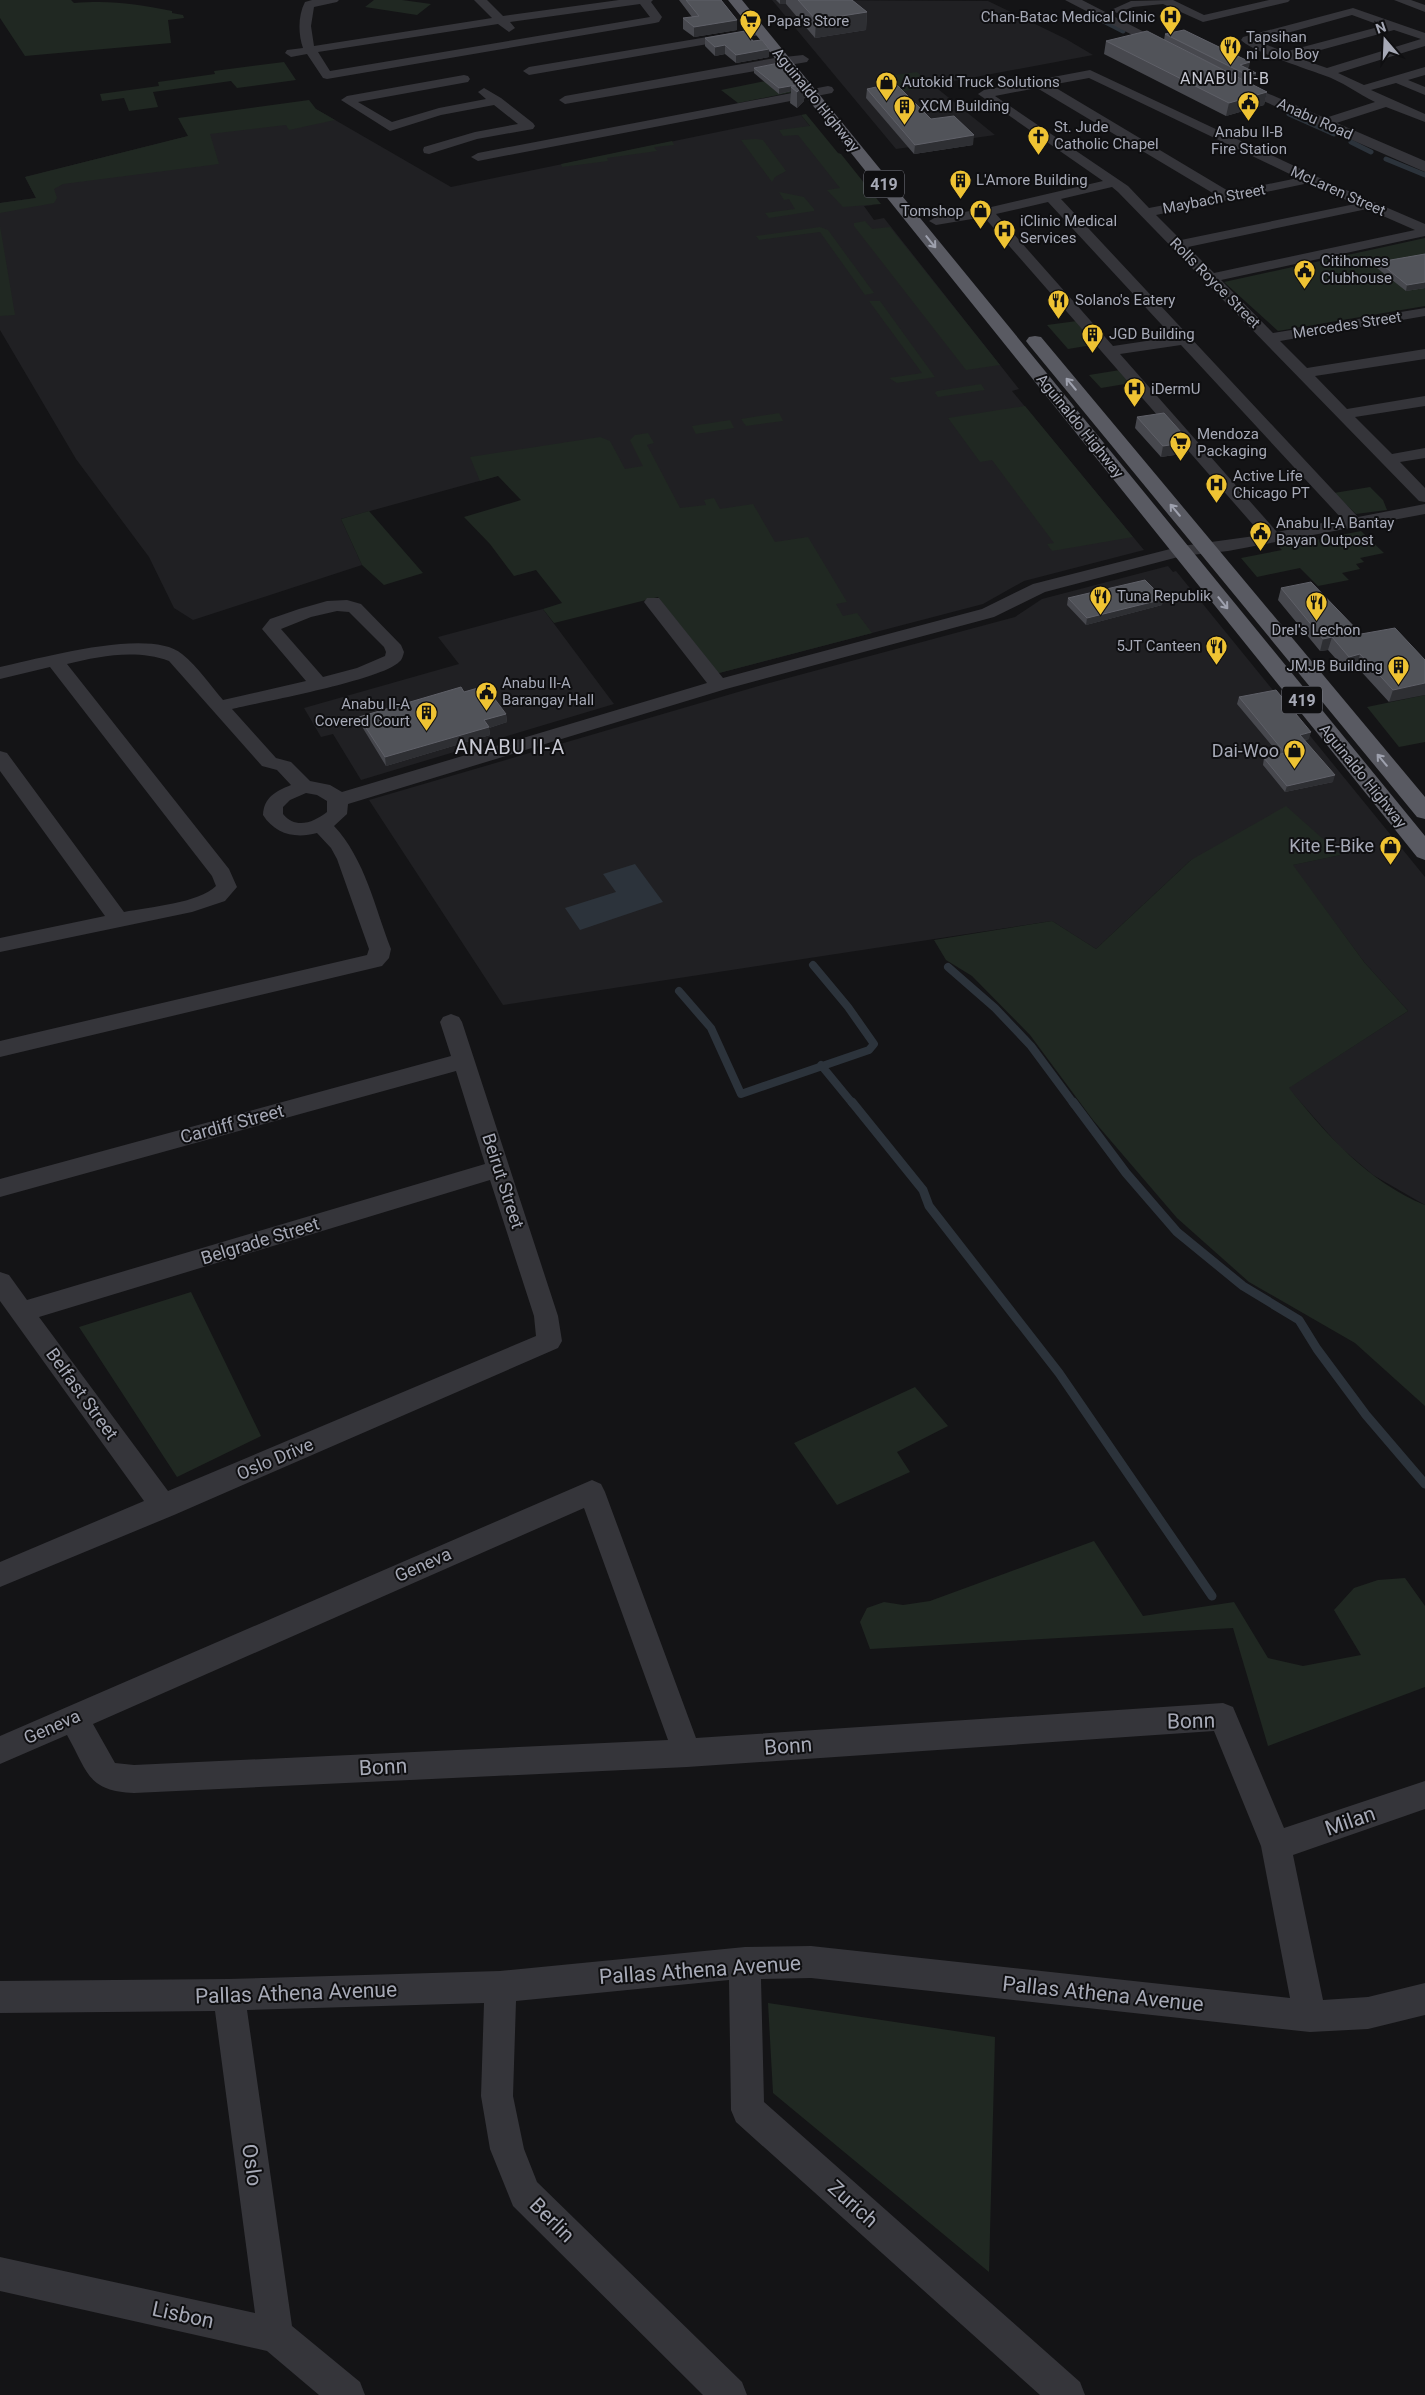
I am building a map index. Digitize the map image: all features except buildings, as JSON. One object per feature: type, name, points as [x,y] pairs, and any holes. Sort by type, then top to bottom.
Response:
[{"type":"highway","name":"Aguinaldo Highway","points":[[735,0],[1424,849]]},
{"type":"highway","name":"Aguinaldo Highway","points":[[791,44],[840,103]]},
{"type":"highway","name":"419","points":[[924,205],[949,236]]},
{"type":"highway","name":"Aguinaldo Highway","points":[[1024,327],[1425,812]]},
{"type":"street","points":[[333,0],[309,4],[303,31],[310,51],[327,75],[655,20],[656,17],[643,0]]},
{"type":"street","points":[[480,0],[525,42]]},
{"type":"street","points":[[291,53],[501,20],[647,0]]},
{"type":"street","points":[[1072,0],[1184,57]]},
{"type":"street","points":[[1100,13],[1124,10],[1140,4],[1164,0],[1203,19],[1284,0]]},
{"type":"street","points":[[1400,0],[1425,9]]},
{"type":"street","points":[[1425,36],[1353,11],[1247,40],[1313,69],[1327,72],[1363,89],[1368,94],[1386,103],[1425,118]]},
{"type":"street","points":[[1284,56],[1394,26]]},
{"type":"street","points":[[529,71],[761,32]]},
{"type":"street","points":[[413,34],[436,57],[529,126],[475,136],[429,150]]},
{"type":"street","points":[[1327,72],[1425,42]]},
{"type":"street","points":[[565,100],[784,60],[803,59]]},
{"type":"street","points":[[1363,89],[1425,71]]},
{"type":"street","name":"McLaren Street","points":[[1040,84],[1090,74],[1311,179],[1425,230]]},
{"type":"street","name":"Anabu Road","points":[[1222,77],[1425,167]]},
{"type":"street","points":[[464,79],[346,100],[390,127],[439,112],[497,101]]},
{"type":"street","points":[[1396,79],[1425,91]]},
{"type":"street","points":[[478,157],[810,92],[820,80]]},
{"type":"street","points":[[1040,84],[1228,196]]},
{"type":"street","name":"Rolls Royce Street","points":[[1040,84],[984,94],[1114,183],[1179,245],[1425,497]]},
{"type":"street","points":[[1323,123],[1386,103]]},
{"type":"street","name":"Maybach Street","points":[[1146,213],[1311,179]]},
{"type":"street","points":[[936,221],[987,212],[1114,183]]},
{"type":"street","points":[[1051,197],[1354,522]]},
{"type":"street","points":[[1179,245],[1368,205]]},
{"type":"street","points":[[987,212],[1273,537]]},
{"type":"street","points":[[1211,278],[1425,230]]},
{"type":"street","name":"Mercedes Street","points":[[1270,338],[1425,312]]},
{"type":"street","points":[[1109,351],[1184,340]]},
{"type":"street","points":[[1305,373],[1425,354]]},
{"type":"street","points":[[1345,414],[1425,401]]},
{"type":"street","points":[[1390,459],[1425,453]]},
{"type":"street","points":[[338,800],[719,685],[988,614],[1039,588],[1182,551],[1228,546],[1425,509]]},
{"type":"street","points":[[652,602],[719,685]]},
{"type":"street","points":[[220,706],[318,683],[378,666],[392,658],[395,652],[392,645],[355,608],[348,605],[330,606],[276,623],[271,629],[318,683]]},
{"type":"street","points":[[0,673],[123,649],[152,649],[175,657],[269,762],[284,766],[304,787]]},
{"type":"street","points":[[0,945],[192,905],[218,896],[227,888],[222,874],[55,661]]},
{"type":"street","points":[[0,757],[119,920]]},
{"type":"street","points":[[269,762],[264,774],[284,795]]},
{"type":"street","points":[[304,787],[325,790],[338,800],[337,814],[322,826],[299,830],[279,824],[273,818],[272,810],[274,803],[284,795],[304,787]]},
{"type":"street","points":[[0,1048],[374,961],[378,958],[380,949],[347,859],[340,845],[322,826]]},
{"type":"street","name":"Beirut Street","points":[[451,1022],[546,1316],[549,1342]]},
{"type":"street","name":"Cardiff Street","points":[[0,1188],[464,1061]]},
{"type":"street","name":"Belgrade Street","points":[[22,1312],[499,1169]]},
{"type":"street","name":"Belfast Street","points":[[0,1282],[164,1507]]},
{"type":"street","name":"Oslo Drive","points":[[0,1575],[549,1342]]},
{"type":"street","name":"Geneva","points":[[0,1750],[592,1492],[687,1753]]},
{"type":"street","name":"Bonn","points":[[73,1717],[106,1773],[114,1778],[134,1779],[687,1753],[1223,1717],[1276,1846],[1310,2016]]},
{"type":"street","name":"Milan","points":[[1276,1846],[1425,1795]]},
{"type":"street","name":"Pallas Athena Avenue","points":[[0,1997],[229,1996],[500,1987],[744,1964],[811,1962],[1342,2018],[1376,2013],[1425,1999]]},
{"type":"street","name":"Zurich","points":[[744,1964],[748,2110],[1067,2395]]},
{"type":"street","name":"Berlin","points":[[500,1987],[497,2096],[507,2148],[525,2194],[729,2395]]},
{"type":"street","name":"Oslo","points":[[229,1996],[276,2335]]},
{"type":"street","name":"Lisbon","points":[[0,2274],[276,2335],[347,2395]]},
{"type":"shaded area","points":[[0,0],[71,0],[74,3],[124,3],[172,11],[172,13],[183,15],[184,18],[168,20],[171,43],[25,56],[0,18]]},
{"type":"shaded area","points":[[374,0],[402,0],[431,4],[417,15],[365,7]]},
{"type":"shaded area","points":[[772,0],[988,1],[1066,39],[1093,55],[933,85],[995,135],[896,149]]},
{"type":"shaded area","points":[[284,62],[296,80],[237,88],[231,81],[153,92],[158,107],[129,111],[124,98],[102,101],[100,94],[159,86],[158,82],[215,74],[214,71]]},
{"type":"shaded area","points":[[917,72],[932,86],[900,92],[895,88],[899,86],[887,76]]},
{"type":"shaded area","points":[[785,77],[793,92],[738,103],[721,90]]},
{"type":"shaded area","points":[[309,100],[316,109],[335,120],[289,130],[286,125],[210,134],[219,164],[63,184],[54,189],[57,198],[54,203],[0,213],[0,203],[36,198],[25,177],[188,136],[178,118]]},
{"type":"shaded area","points":[[316,109],[451,187],[801,115],[873,205],[864,206],[874,220],[884,218],[1019,389],[1012,391],[1144,550],[1024,581],[983,604],[719,673],[588,451],[341,519],[362,565],[193,620],[174,608],[149,557],[76,459],[0,330],[0,203],[36,198],[25,177],[256,119]]},
{"type":"shaded area","points":[[806,114],[881,204],[843,207],[827,190],[840,188],[798,135],[783,136],[779,130],[810,126],[801,115]]},
{"type":"shaded area","points":[[741,140],[763,140],[786,171],[775,177],[772,182]]},
{"type":"shaded area","points":[[672,141],[674,145],[654,147],[657,151],[607,158],[608,161],[562,167],[561,164]]},
{"type":"shaded area","points":[[779,192],[804,197],[814,211],[769,218],[765,213],[795,209],[789,199],[784,200]]},
{"type":"shaded area","points":[[865,221],[872,229],[890,227],[1000,365],[966,370],[854,226],[854,223]]},
{"type":"shaded area","points":[[0,226],[15,315],[0,316]]},
{"type":"shaded area","points":[[820,227],[828,230],[874,293],[865,295],[820,232],[759,240],[756,236]]},
{"type":"shaded area","points":[[1425,238],[1425,306],[1278,331],[1224,282]]},
{"type":"shaded area","points":[[869,301],[880,301],[935,377],[897,383],[889,378],[922,373]]},
{"type":"shaded area","points":[[1077,321],[1098,344],[1068,349],[1047,325]]},
{"type":"shaded area","points":[[1120,370],[1131,383],[1101,388],[1089,375]]},
{"type":"shaded area","points":[[981,384],[985,390],[938,397],[935,393],[937,391]]},
{"type":"shaded area","points":[[1025,406],[1133,537],[1052,551],[1047,544],[1054,543],[992,460],[980,462],[948,418]]},
{"type":"shaded area","points":[[779,413],[783,421],[746,426],[741,419]]},
{"type":"shaded area","points":[[730,420],[734,428],[696,434],[692,426]]},
{"type":"shaded area","points":[[648,433],[654,443],[647,445],[680,508],[706,505],[704,500],[714,498],[720,509],[753,504],[775,542],[808,537],[847,602],[836,604],[843,616],[857,613],[872,633],[719,673],[713,671],[658,597],[554,623],[543,609],[562,603],[536,570],[514,576],[490,544],[464,517],[521,500],[498,476],[480,481],[470,457],[600,437],[610,441],[625,469],[643,466],[630,440],[635,435]]},
{"type":"shaded area","points":[[1370,487],[1383,500],[1387,510],[1356,514],[1334,493]]},
{"type":"shaded area","points":[[369,511],[423,573],[384,585],[362,565],[341,519]]},
{"type":"shaded area","points":[[1361,531],[1384,553],[1360,558],[1364,562],[1356,564],[1360,569],[1342,573],[1349,580],[1318,586],[1300,568],[1257,577],[1241,558],[1282,550],[1279,547]]},
{"type":"shaded area","points":[[1168,566],[1173,572],[1176,571],[1425,877],[1425,1205],[1373,1175],[1340,1147],[1288,1088],[1408,1011],[1364,962],[1292,865],[1340,855],[1191,860],[1096,949],[1052,921],[503,1005],[369,800],[762,685],[1015,617],[1042,599]]},
{"type":"shaded area","points":[[543,609],[614,704],[361,780],[333,734],[321,737],[304,708],[459,664],[438,637]]},
{"type":"shaded area","points":[[1425,695],[1425,742],[1399,747],[1367,707]]},
{"type":"shaded area","points":[[1286,806],[1341,855],[1293,865],[1364,962],[1408,1011],[1289,1088],[1333,1139],[1367,1170],[1404,1195],[1425,1205],[1425,1406],[1355,1343],[1249,1282],[1177,1218],[1093,1120],[1030,1035],[972,976],[946,960],[934,940],[1052,921],[1096,949],[1191,860]]},
{"type":"shaded area","points":[[635,864],[663,902],[580,930],[565,908],[616,892],[603,874]]},
{"type":"shaded area","points":[[191,1292],[261,1436],[177,1477],[79,1327]]},
{"type":"shaded area","points":[[915,1387],[948,1426],[897,1452],[910,1472],[837,1505],[794,1443]]},
{"type":"shaded area","points":[[1094,1541],[1143,1616],[1234,1602],[1268,1658],[1303,1666],[1361,1655],[1334,1610],[1354,1588],[1378,1580],[1405,1578],[1425,1606],[1425,1687],[1268,1746],[1233,1628],[870,1649],[860,1622],[867,1608],[884,1602],[903,1605],[930,1601]]},
{"type":"shaded area","points":[[768,2003],[995,2037],[989,2272],[773,2093]]},
{"type":"waterway","points":[[1090,14],[1123,31]]},
{"type":"waterway","points":[[1289,114],[1334,134]]},
{"type":"waterway","points":[[1351,142],[1371,152]]},
{"type":"waterway","points":[[1386,159],[1425,175]]},
{"type":"waterway","points":[[813,965],[848,1007],[874,1044],[869,1050],[822,1066]]},
{"type":"waterway","points":[[948,967],[995,1008],[1031,1046],[1074,1104]]},
{"type":"waterway","points":[[679,991],[711,1028],[741,1094],[822,1066]]},
{"type":"waterway","points":[[822,1066],[853,1104]]},
{"type":"waterway","points":[[852,1102],[923,1190],[929,1206],[1059,1373],[1212,1596]]},
{"type":"waterway","points":[[1073,1102],[1126,1173],[1177,1232],[1243,1286],[1299,1320],[1317,1349],[1366,1415],[1425,1484]]},
{"type":"place","name":"Chan-Batac Medical Clinic","points":[[1171,36]]},
{"type":"place","name":"Papa's Store","points":[[751,40]]},
{"type":"place","name":"Tapsihan ni Lolo Boy","points":[[1230,65]]},
{"type":"place","name":"Autokid Truck Solutions","points":[[886,101]]},
{"type":"place","name":"Anabu II-B Fire Station","points":[[1249,122]]},
{"type":"place","name":"XCM Building","points":[[904,125]]},
{"type":"place","name":"St. Jude Catholic Chapel","points":[[1038,155]]},
{"type":"place","name":"L'Amore Building","points":[[960,199]]},
{"type":"place","name":"Tomshop","points":[[980,230]]},
{"type":"place","name":"iClinic Medical Services","points":[[1004,249]]},
{"type":"place","name":"Citihomes Clubhouse","points":[[1305,289]]},
{"type":"place","name":"Solano's Eatery","points":[[1059,319]]},
{"type":"place","name":"JGD Building","points":[[1093,353]]},
{"type":"place","name":"iDermU","points":[[1135,408]]},
{"type":"place","name":"Mendoza Packaging","points":[[1181,462]]},
{"type":"place","name":"Active Life Chicago PT","points":[[1217,504]]},
{"type":"place","name":"Anabu II-A Bantay Bayan Outpost","points":[[1260,551]]},
{"type":"place","name":"Tuna Republik","points":[[1101,615]]},
{"type":"place","name":"Drel's Lechon","points":[[1316,621]]},
{"type":"place","name":"5JT Canteen","points":[[1217,665]]},
{"type":"place","name":"JMJB Building","points":[[1399,685]]},
{"type":"place","name":"Anabu II-A Barangay Hall","points":[[486,711]]},
{"type":"place","name":"Anabu II-A Covered Court","points":[[426,732]]},
{"type":"place","name":"Dai-Woo","points":[[1295,770]]},
{"type":"place","name":"Kite E-Bike","points":[[1390,865]]},
{"type":"district","name":"ANABU II-B","points":[[1225,78]]},
{"type":"district","name":"ANABU II-A","points":[[510,747]]}]
